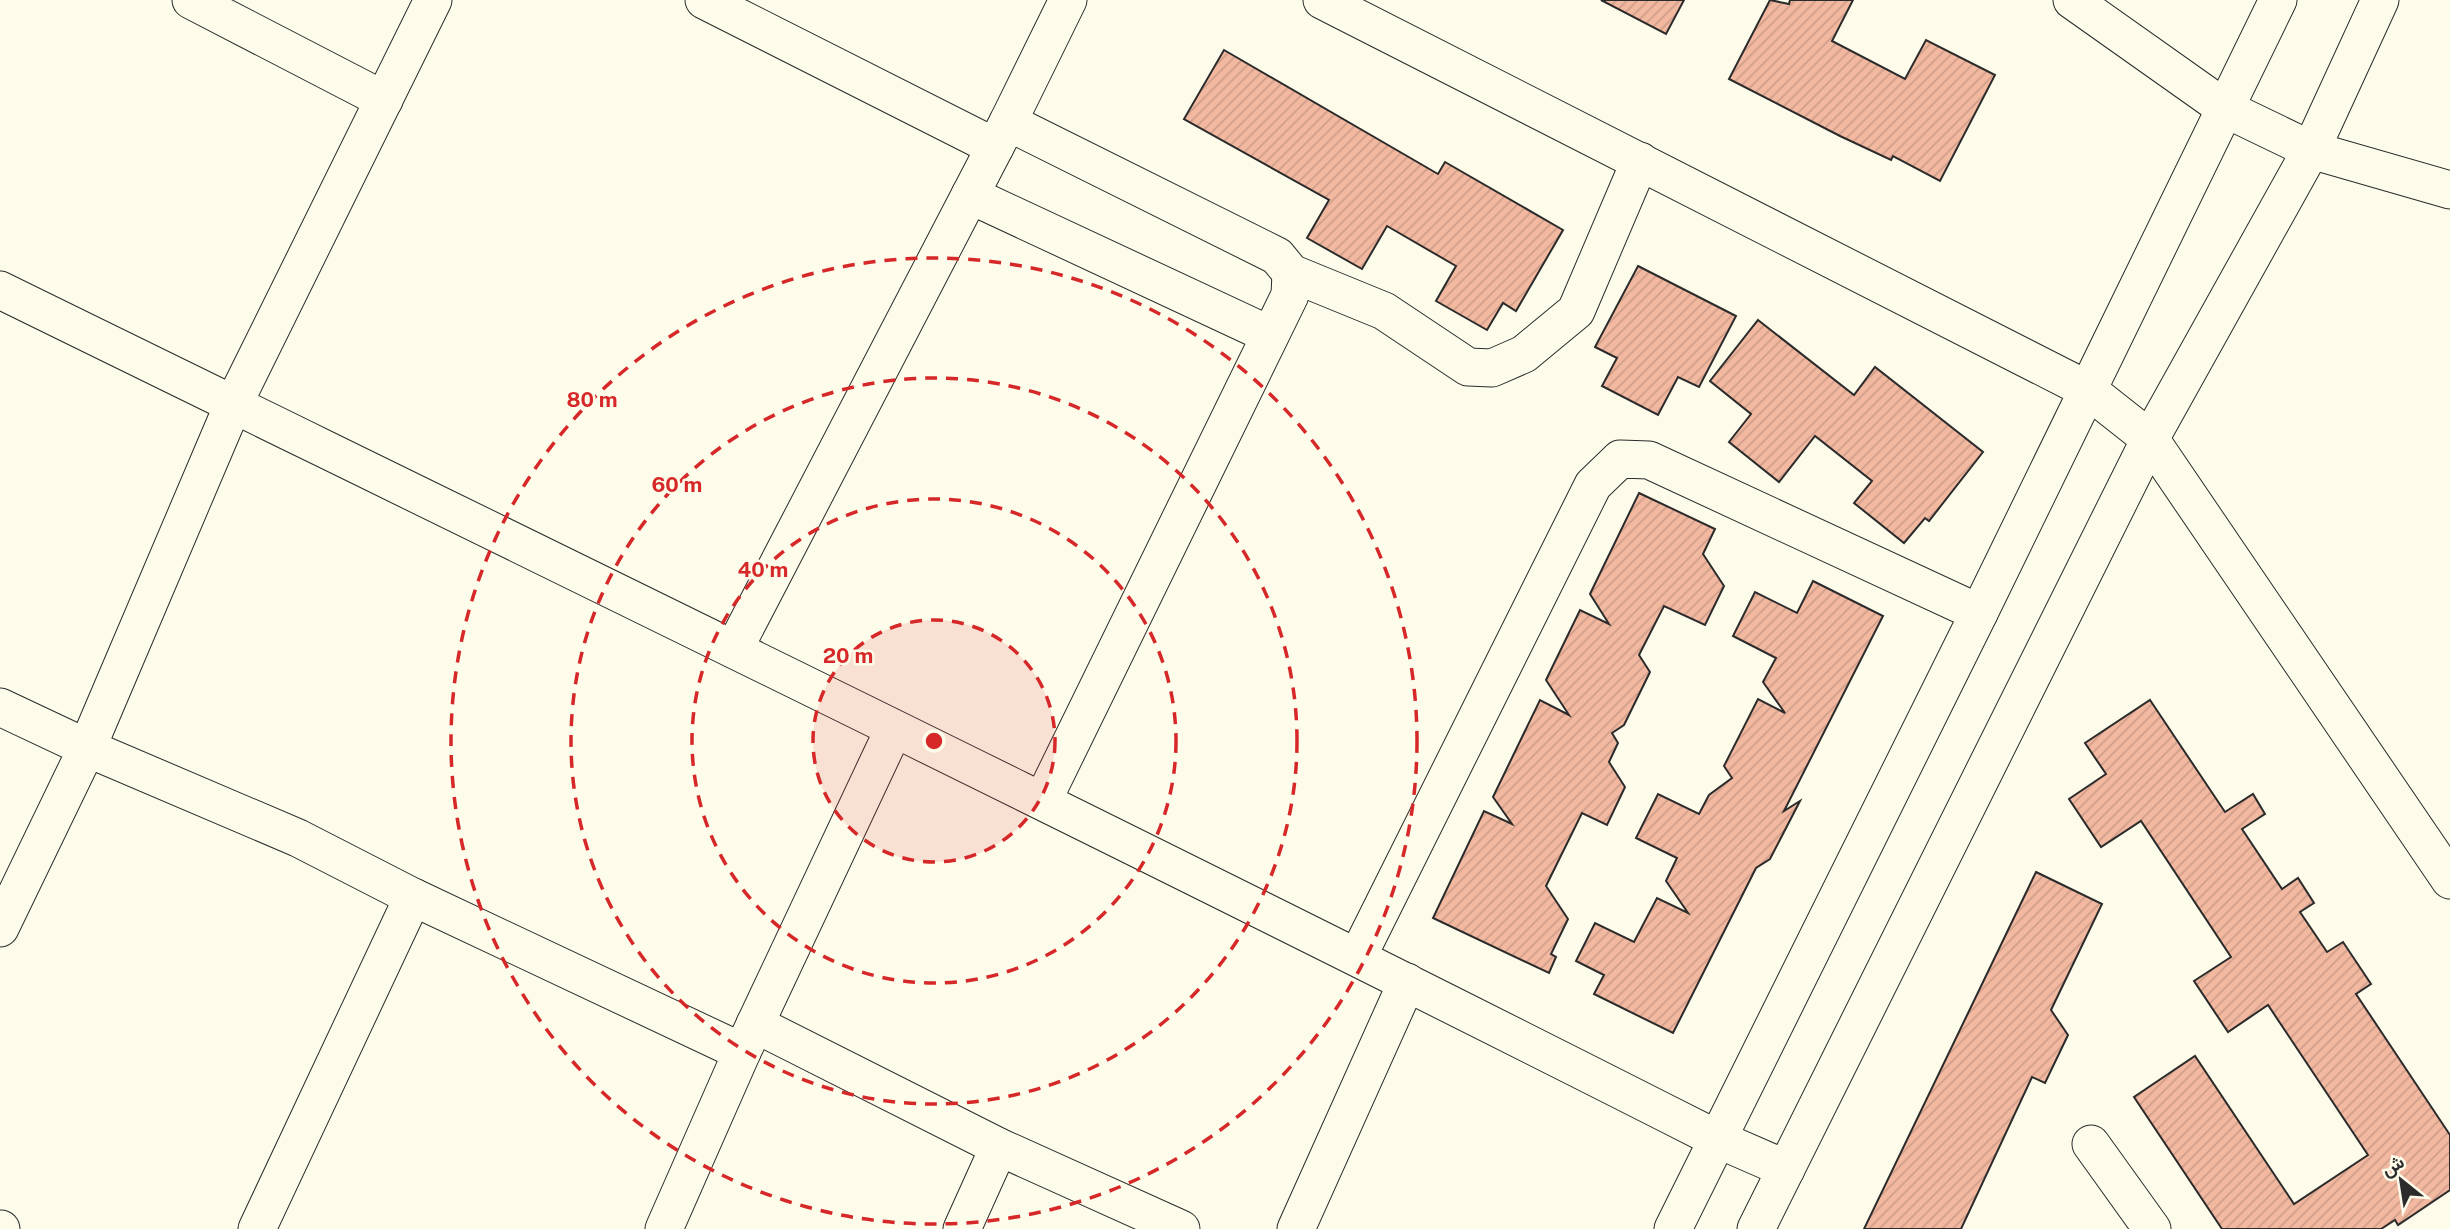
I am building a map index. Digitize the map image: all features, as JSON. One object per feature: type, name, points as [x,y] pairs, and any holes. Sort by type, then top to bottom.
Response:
[{"type":"street","points":[[191,0],[384,100]]},
{"type":"street","points":[[0,928],[87,748],[233,405],[433,0]]},
{"type":"street","points":[[704,0],[1277,256],[1290,272],[1384,311],[1468,367],[1492,368],[1524,354],[1576,311],[1640,161]]},
{"type":"street","points":[[734,649],[1002,134],[1068,0]]},
{"type":"street","points":[[1322,0],[2088,390],[2150,439],[2450,880]]},
{"type":"street","points":[[2073,0],[2226,109],[2311,150],[2449,191]]},
{"type":"street","points":[[1673,1229],[1715,1138],[1979,613],[2278,0]]},
{"type":"street","points":[[1756,1229],[2150,439],[2311,150],[2380,0]]},
{"type":"street","points":[[970,195],[1269,335]]},
{"type":"street","points":[[1043,800],[1290,295],[1290,272]]},
{"type":"street","points":[[0,290],[734,649],[893,731],[1043,800],[1358,956],[1715,1138],[1786,1168]]},
{"type":"street","points":[[1358,956],[1593,485],[1620,459],[1649,460],[1979,613]]},
{"type":"street","points":[[0,707],[87,748],[298,838],[413,897],[748,1038],[1181,1229]]},
{"type":"street","points":[[664,1229],[748,1038],[893,731]]},
{"type":"street","points":[[257,1229],[413,897]]},
{"type":"street","points":[[1296,1229],[1407,982]]},
{"type":"street","points":[[2091,1144],[2152,1229]]},
{"type":"street","points":[[962,1229],[999,1147]]},
{"type":"building","points":[[1601,0],[1684,0],[1666,34]]},
{"type":"building","points":[[1770,0],[1789,4],[1790,0],[1853,0],[1832,41],[1905,79],[1926,40],[1995,75],[1940,181],[1893,156],[1891,160],[1840,136],[1729,79]]},
{"type":"building","points":[[1224,50],[1438,174],[1445,162],[1563,230],[1516,311],[1503,303],[1487,330],[1436,301],[1456,266],[1387,226],[1362,269],[1307,238],[1329,200],[1184,119]]},
{"type":"building","points":[[1638,266],[1736,316],[1699,387],[1678,377],[1658,415],[1602,386],[1617,358],[1595,347]]},
{"type":"building","points":[[1758,320],[1854,395],[1875,367],[1983,452],[1929,521],[1925,518],[1904,543],[1854,503],[1872,481],[1815,436],[1779,482],[1729,442],[1751,414],[1710,381]]},
{"type":"building","points":[[1639,493],[1715,529],[1703,554],[1724,586],[1705,625],[1664,606],[1639,655],[1650,672],[1624,725],[1612,733],[1618,743],[1609,762],[1625,787],[1607,825],[1582,813],[1546,886],[1568,919],[1551,954],[1556,957],[1549,973],[1433,918],[1484,811],[1512,824],[1493,797],[1540,700],[1569,715],[1546,680],[1580,610],[1609,624],[1590,594]]},
{"type":"building","points":[[1813,581],[1883,616],[1784,811],[1800,801],[1770,859],[1756,868],[1673,1033],[1594,994],[1604,975],[1576,961],[1595,923],[1634,942],[1657,898],[1688,913],[1666,881],[1677,858],[1636,838],[1658,794],[1699,814],[1709,795],[1732,778],[1724,766],[1758,699],[1785,713],[1763,682],[1776,658],[1733,636],[1755,592],[1797,613]]},
{"type":"building","points":[[2150,700],[2225,812],[2253,794],[2265,814],[2242,829],[2282,889],[2298,878],[2314,903],[2300,912],[2327,952],[2343,942],[2371,984],[2356,994],[2450,1135],[2450,1190],[2398,1225],[2395,1220],[2381,1229],[2222,1229],[2134,1097],[2195,1056],[2294,1204],[2368,1155],[2268,1005],[2228,1032],[2194,981],[2231,957],[2141,821],[2101,847],[2069,799],[2106,774],[2085,743]]},
{"type":"building","points":[[2036,872],[2102,904],[2051,1010],[2068,1035],[2045,1083],[2032,1077],[1961,1229],[1864,1229]]}]
